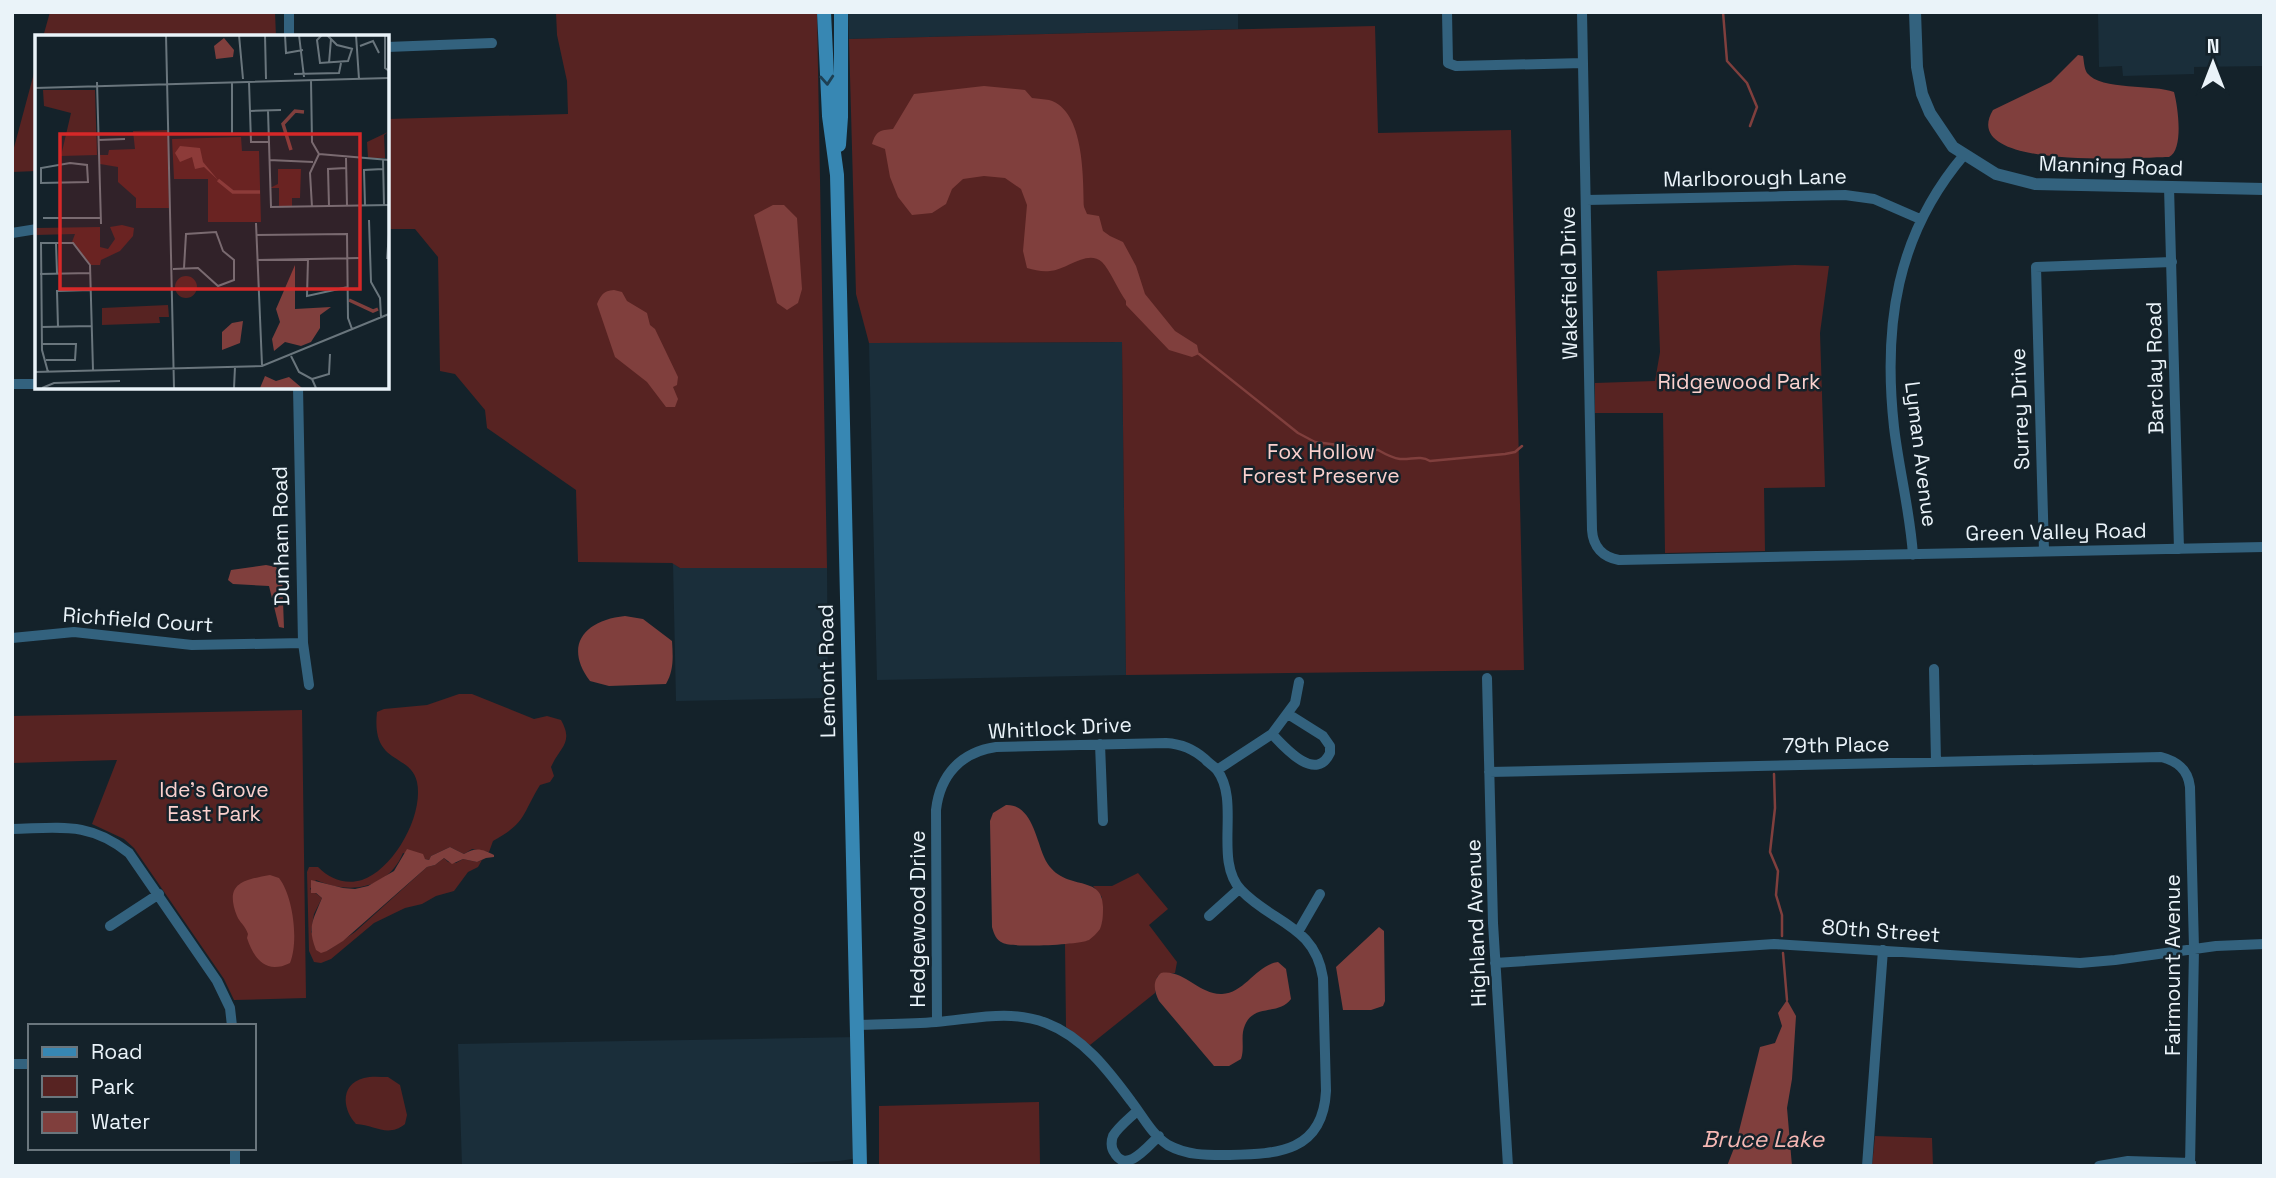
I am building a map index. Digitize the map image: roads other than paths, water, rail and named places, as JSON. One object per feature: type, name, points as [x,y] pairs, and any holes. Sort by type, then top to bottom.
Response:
[{"type":"main road","name":"Lemont Road","points":[[824,12],[829,116],[837,175]]},
{"type":"main road","name":"Lemont Road","points":[[841,12],[841,117],[837,175],[860,1166]]},
{"type":"street","points":[[289,12],[289,35]]},
{"type":"street","points":[[1447,12],[1448,63],[1456,66],[1583,63]]},
{"type":"street","name":"Wakefield Drive","points":[[1582,12],[1592,537],[1599,551]]},
{"type":"street","points":[[1915,12],[1917,67],[1922,94],[1939,128],[1964,155]]},
{"type":"street","points":[[388,47],[492,43]]},
{"type":"street","name":"Manning Road","points":[[1964,155],[1996,174],[2025,183],[2264,189]]},
{"type":"street","name":"Lyman Avenue","points":[[1913,555],[1910,517],[1894,428],[1891,362],[1893,317],[1905,258],[1920,219],[1945,178],[1964,155]]},
{"type":"street","name":"Barclay Road","points":[[2169,187],[2179,549]]},
{"type":"street","name":"Marlborough Lane","points":[[1586,200],[1845,195],[1874,200],[1920,219]]},
{"type":"street","points":[[12,233],[35,229]]},
{"type":"street","name":"Surrey Drive","points":[[2044,551],[2036,267],[2172,262]]},
{"type":"street","points":[[12,384],[35,384]]},
{"type":"street","name":"Dunham Road","points":[[298,388],[303,643],[309,685]]},
{"type":"street","name":"Green Valley Road","points":[[1599,551],[1611,559],[1619,560],[2264,547]]},
{"type":"street","name":"Richfield Court","points":[[12,638],[74,632],[192,645],[303,643]]},
{"type":"street","points":[[1934,669],[1936,762]]},
{"type":"street","name":"Highland Avenue","points":[[1487,678],[1495,963],[1508,1166]]},
{"type":"street","points":[[856,1025],[937,1022],[975,1016],[1009,1015],[1035,1019],[1056,1027],[1088,1049],[1158,1136],[1167,1144],[1187,1153],[1266,1154],[1289,1149],[1310,1135],[1324,1109],[1326,1091],[1324,978],[1317,955],[1306,937],[1240,889],[1230,864],[1226,796],[1217,770],[1272,734],[1295,703],[1299,682]]},
{"type":"street","points":[[1272,734],[1305,764],[1321,764],[1327,760],[1330,753],[1327,741],[1288,714]]},
{"type":"street","name":"Whitlock Drive","points":[[936,817],[937,801],[943,783],[959,761],[976,752],[996,747],[1166,743],[1196,751],[1217,770]]},
{"type":"street","points":[[1100,744],[1103,821]]},
{"type":"street","name":"79th Place","points":[[1489,772],[2161,757],[2182,766]]},
{"type":"street","name":"Fairmount Avenue","points":[[2182,766],[2190,787],[2194,949],[2190,1164]]},
{"type":"street","name":"Hedgewood Drive","points":[[936,817],[937,1022]]},
{"type":"street","points":[[12,829],[78,828],[101,834],[129,853],[223,992],[230,1008],[232,1024]]},
{"type":"street","points":[[1209,916],[1240,889]]},
{"type":"street","points":[[110,926],[159,894]]},
{"type":"street","points":[[1298,932],[1320,894]]},
{"type":"street","name":"80th Street","points":[[1495,963],[1774,944],[2080,963],[2194,949],[2264,944]]},
{"type":"street","points":[[1867,1166],[1883,950]]},
{"type":"street","points":[[1137,1111],[1113,1137],[1112,1149],[1118,1158],[1126,1161],[1135,1159],[1158,1136]]},
{"type":"street","points":[[2099,1166],[2128,1161],[2190,1164]]},
{"type":"water","points":[[2078,55],[2083,56],[2087,73],[2094,79],[2115,85],[2174,92],[2179,127],[2174,153],[2169,157],[2058,157],[2026,152],[2001,144],[1989,130],[1993,110],[2051,82]]},
{"type":"water","points":[[984,86],[1025,90],[1032,98],[1049,100],[1061,106],[1070,117],[1080,147],[1084,207],[1087,214],[1099,216],[1103,231],[1123,242],[1136,266],[1145,294],[1175,331],[1197,345],[1199,354],[1192,357],[1169,350],[1126,305],[1108,270],[1096,259],[1083,259],[1050,271],[1027,268],[1023,251],[1027,205],[1021,189],[1005,178],[984,176],[963,179],[952,189],[946,204],[932,213],[912,215],[898,197],[890,177],[885,149],[872,144],[875,136],[882,131],[893,129],[914,94]]},
{"type":"water","points":[[773,205],[784,205],[797,218],[802,289],[798,303],[787,310],[777,303],[754,215]]},
{"type":"water","points":[[614,290],[622,292],[627,301],[647,313],[650,325],[655,329],[678,377],[677,385],[673,387],[678,399],[675,407],[666,407],[647,382],[615,357],[597,304],[603,294]]},
{"type":"water","points":[[266,565],[276,567],[282,574],[284,628],[279,627],[269,586],[233,584],[228,580],[231,570]]},
{"type":"water","points":[[625,616],[643,619],[672,641],[672,668],[666,684],[609,686],[590,681],[582,668],[578,656],[582,636],[599,623]]},
{"type":"water","points":[[1006,805],[1014,806],[1027,816],[1051,869],[1060,876],[1089,885],[1101,896],[1101,926],[1089,940],[1060,944],[1009,945],[996,936],[992,927],[990,821],[993,813]]},
{"type":"water","points":[[450,847],[464,854],[472,850],[482,850],[494,857],[477,862],[463,859],[452,864],[444,858],[427,867],[343,941],[321,953],[316,950],[312,929],[322,898],[311,893],[311,880],[343,888],[368,886],[394,871],[407,849],[423,854],[425,859],[429,860],[431,856]]},
{"type":"water","points":[[270,875],[279,878],[284,886],[291,907],[294,931],[290,963],[274,967],[262,963],[253,952],[247,931],[237,916],[233,896],[238,885],[244,881]]},
{"type":"water","points":[[1379,927],[1384,931],[1383,1006],[1371,1010],[1343,1010],[1336,967]]},
{"type":"water","points":[[1278,962],[1286,969],[1291,999],[1280,1007],[1249,1018],[1244,1029],[1241,1059],[1229,1066],[1214,1066],[1156,994],[1155,983],[1161,973],[1177,975],[1206,991],[1222,994],[1237,989],[1263,968]]},
{"type":"water","name":"Bruce Lake","points":[[1787,1000],[1796,1016],[1792,1079],[1787,1108],[1792,1166],[1727,1166],[1736,1143],[1760,1047],[1775,1043],[1782,1026],[1778,1013]]},
{"type":"waterway","points":[[1723,12],[1727,61],[1747,83],[1757,107],[1750,126]]},
{"type":"waterway","points":[[1199,354],[1298,433],[1315,442],[1378,450],[1400,459],[1419,458],[1430,461],[1505,454],[1515,452],[1522,446]]},
{"type":"waterway","points":[[1774,774],[1775,808],[1770,852],[1778,871],[1776,895],[1782,915],[1782,936]]},
{"type":"waterway","points":[[1783,953],[1787,1000]]},
{"type":"park label","name":"Ridgewood Park","points":[[1739,382]]},
{"type":"park label","name":"Fox Hollow Forest Preserve","points":[[1321,464]]},
{"type":"park label","name":"Ide's Grove East Park","points":[[214,802]]}]
